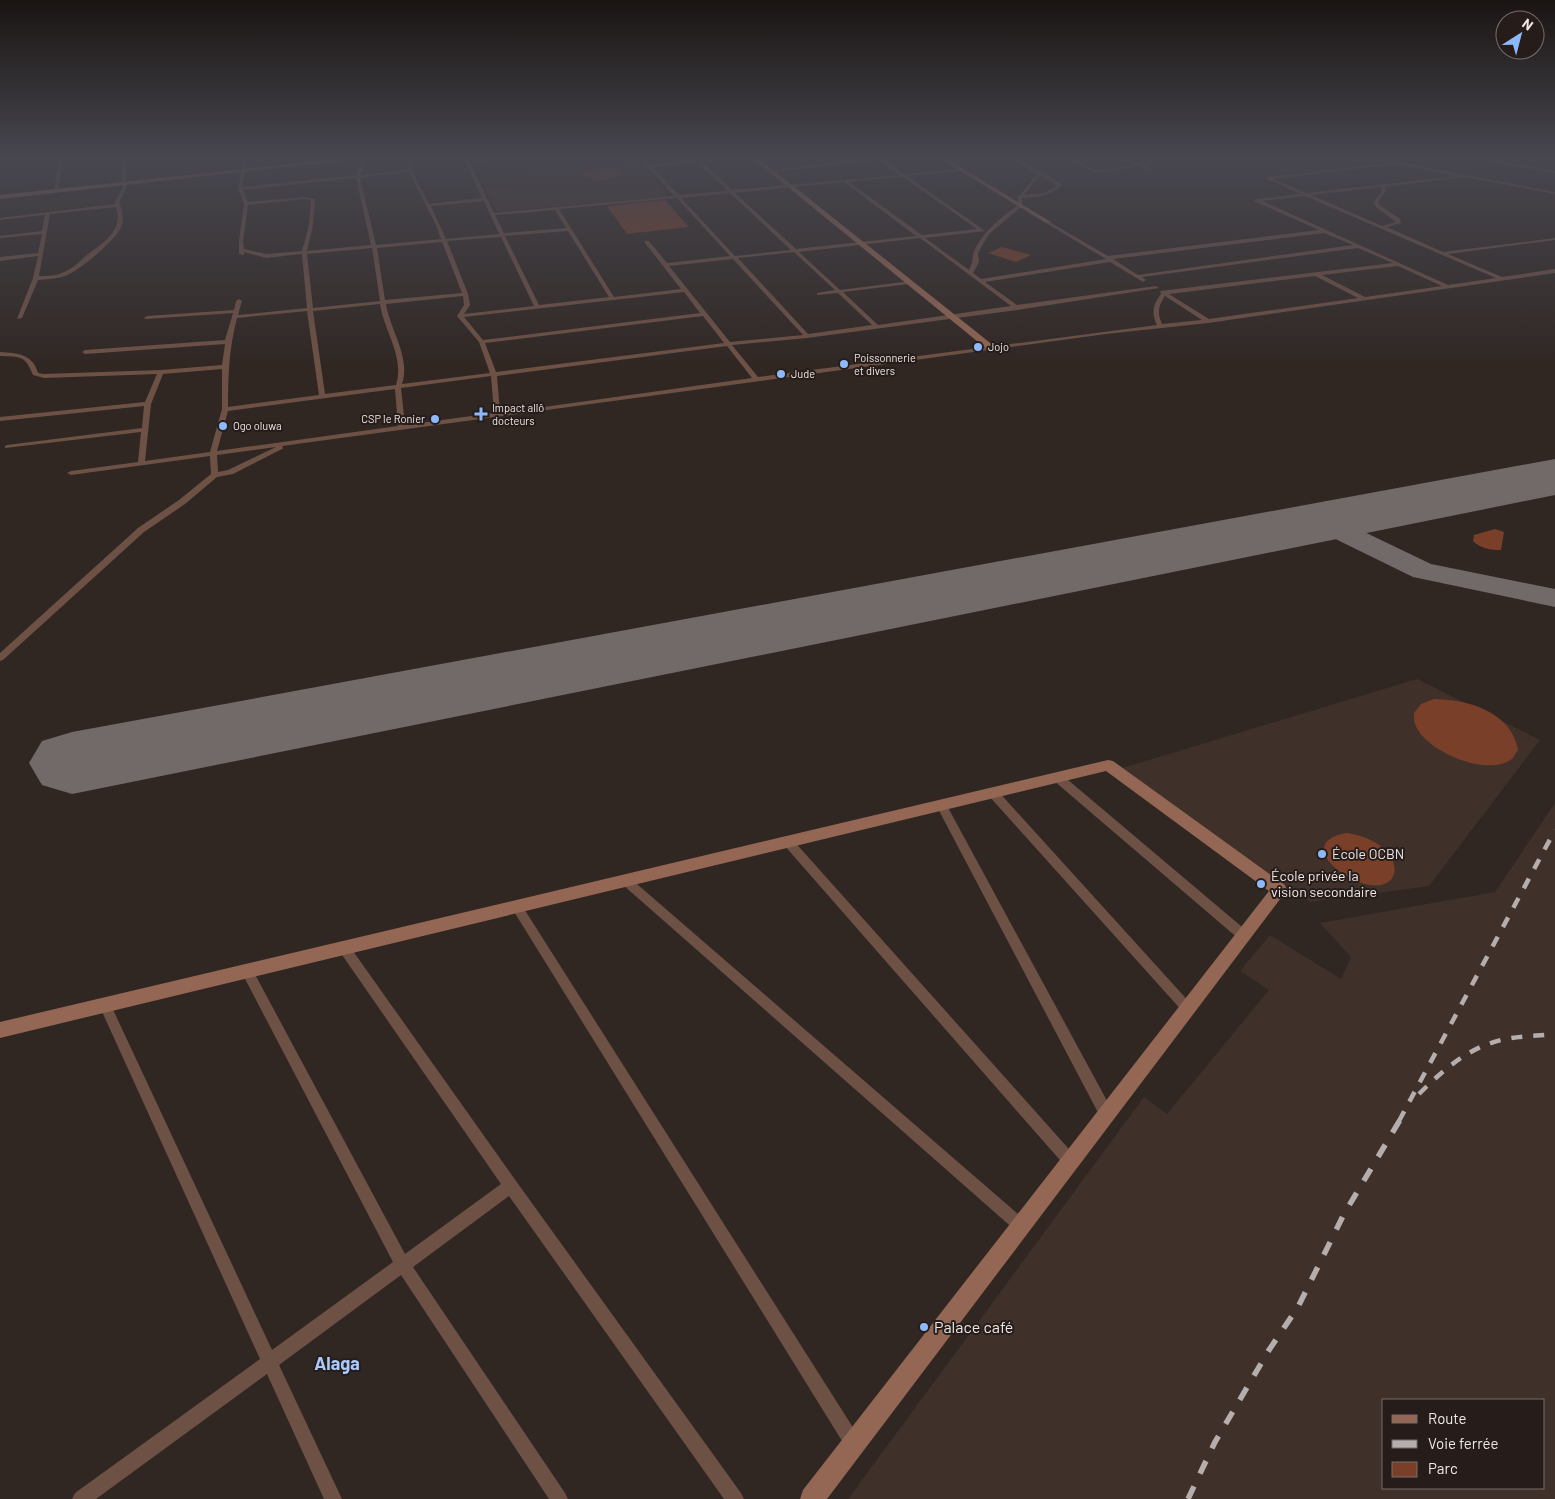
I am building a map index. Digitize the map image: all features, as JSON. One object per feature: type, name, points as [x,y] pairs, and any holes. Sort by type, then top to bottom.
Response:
[{"type":"street","points":[[20,318],[36,278],[42,254],[44,227]]},
{"type":"street","points":[[36,278],[55,277],[67,273],[82,264],[106,245],[119,227]]},
{"type":"street","points":[[243,227],[242,252],[266,256],[374,248],[568,229],[612,298]]},
{"type":"street","points":[[311,227],[304,253],[322,397]]},
{"type":"street","points":[[369,227],[382,302],[400,356],[401,379],[398,388],[402,428]]},
{"type":"street","points":[[438,227],[467,305],[460,316]]},
{"type":"street","points":[[499,227],[537,307]]},
{"type":"street","points":[[705,227],[806,336]]},
{"type":"street","points":[[769,227],[874,326]]},
{"type":"street","points":[[840,227],[991,348]]},
{"type":"street","points":[[907,227],[1017,308]]},
{"type":"street","points":[[978,227],[985,232]]},
{"type":"street","points":[[970,273],[976,262],[976,253],[985,232],[992,227]]},
{"type":"street","points":[[1056,227],[1138,276],[1208,322]]},
{"type":"street","points":[[1316,227],[1449,287]]},
{"type":"street","points":[[1382,227],[1501,279]]},
{"type":"street","points":[[980,281],[1109,259],[1325,231]]},
{"type":"street","points":[[0,237],[43,232]]},
{"type":"street","points":[[665,265],[920,237],[985,232]]},
{"type":"street","points":[[1443,253],[1555,239]]},
{"type":"street","points":[[647,242],[757,380]]},
{"type":"street","points":[[1138,276],[1360,246]]},
{"type":"street","points":[[0,259],[42,254]]},
{"type":"street","points":[[1164,293],[1400,264]]},
{"type":"street","points":[[71,473],[1160,325],[1208,322],[1555,271]]},
{"type":"street","points":[[1316,274],[1365,299]]},
{"type":"street","points":[[820,294],[909,282]]},
{"type":"street","points":[[224,409],[728,344],[806,336],[1156,288]]},
{"type":"street","points":[[460,316],[684,290]]},
{"type":"street","points":[[1160,325],[1154,315],[1155,308],[1164,293]]},
{"type":"street","points":[[148,318],[310,310],[464,294]]},
{"type":"street","points":[[215,475],[213,454],[224,409],[225,367],[228,342],[239,301]]},
{"type":"street","points":[[482,342],[704,314]]},
{"type":"street","points":[[460,316],[482,342],[494,374],[498,415]]},
{"type":"street","points":[[85,352],[228,342]]},
{"type":"street","points":[[0,354],[18,356],[30,360],[34,364],[35,374],[44,376],[161,372],[225,367]]},
{"type":"street","points":[[141,464],[148,404],[161,372]]},
{"type":"street","points":[[0,419],[148,404]]},
{"type":"street","points":[[7,447],[144,430]]},
{"type":"street","points":[[0,658],[140,530],[215,475],[230,472],[288,444]]},
{"type":"street","points":[[0,1030],[1108,765],[1279,890],[812,1499]]},
{"type":"street","points":[[1057,777],[1244,936]]},
{"type":"street","points":[[994,793],[1188,1009]]},
{"type":"street","points":[[941,805],[1106,1115]]},
{"type":"street","points":[[788,842],[1070,1162]]},
{"type":"street","points":[[626,880],[1021,1226]]},
{"type":"street","points":[[517,907],[854,1444]]},
{"type":"street","points":[[344,948],[511,1186],[735,1499]]},
{"type":"street","points":[[247,971],[402,1265],[559,1499]]},
{"type":"street","points":[[105,1005],[333,1499]]},
{"type":"street","points":[[81,1499],[511,1186]]},
{"type":"shaded area","points":[[1417,679],[1540,740],[1429,886],[1310,902],[1119,769]]},
{"type":"shaded area","points":[[1555,803],[1555,1499],[848,1499],[1144,1097],[1167,1114],[1269,990],[1240,971],[1270,935],[1341,979],[1351,957],[1320,923],[1495,892]]},
{"type":"green space","points":[[622,227],[689,227],[627,234]]},
{"type":"green space","points":[[1002,247],[1031,255],[1016,262],[988,253]]},
{"type":"green space","points":[[1495,529],[1504,532],[1501,550],[1479,546],[1473,541],[1474,535]]},
{"type":"green space","points":[[1434,699],[1473,705],[1497,717],[1507,726],[1514,737],[1518,750],[1513,758],[1501,764],[1473,763],[1458,759],[1431,744],[1421,734],[1415,724],[1414,713],[1421,704]]},
{"type":"green space","points":[[1346,833],[1366,838],[1390,855],[1395,868],[1391,880],[1379,885],[1359,882],[1337,869],[1329,861],[1324,852],[1325,844],[1332,838]]},
{"type":"taxiway","points":[[1322,522],[1423,571],[1555,598]]},
{"type":"runway","points":[[72,763],[1555,477]]},
{"type":"railway","points":[[1399,1121],[1555,830]]},
{"type":"railway","points":[[1419,1094],[1447,1068],[1478,1048],[1501,1040],[1555,1034]]},
{"type":"railway","points":[[1188,1499],[1215,1442],[1269,1350],[1298,1307],[1344,1214],[1400,1120]]},
{"type":"place","name":"Jojo","points":[[978,347]]},
{"type":"place","name":"Poissonnerie et divers","points":[[844,364]]},
{"type":"place","name":"Jude","points":[[781,374]]},
{"type":"place","name":"Impact allô docteurs","points":[[481,414]]},
{"type":"place","name":"CSP le Ronier","points":[[435,419]]},
{"type":"place","name":"Ogo oluwa","points":[[223,426]]},
{"type":"place","name":"École OCBN","points":[[1322,854]]},
{"type":"place","name":"École privée la vision secondaire","points":[[1261,884]]},
{"type":"place","name":"Palace café","points":[[924,1327]]},
{"type":"district","name":"Alaga","points":[[337,1364]]}]
